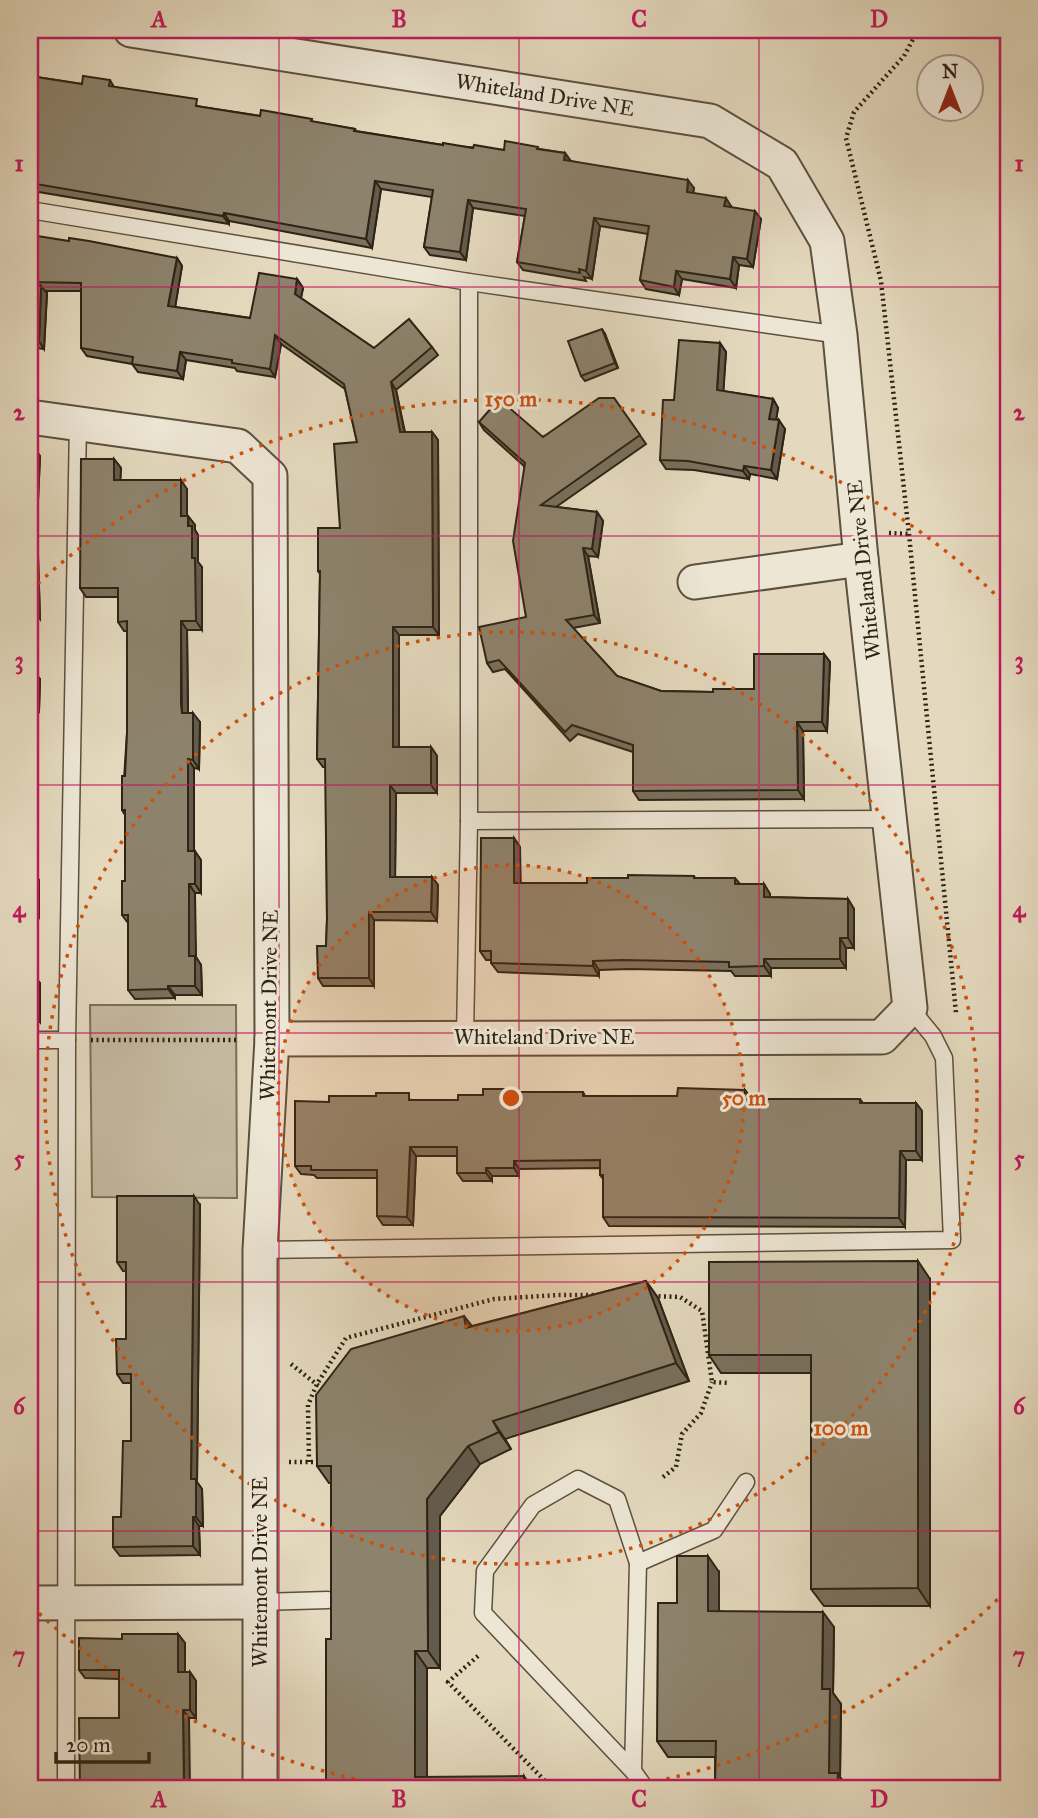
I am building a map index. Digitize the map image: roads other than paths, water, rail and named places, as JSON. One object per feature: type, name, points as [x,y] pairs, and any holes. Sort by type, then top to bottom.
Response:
[{"type":"street","name":"Whiteland Drive NE","points":[[131,30],[710,121],[782,164],[827,241],[840,335],[910,1008],[882,1037],[272,1039]]},
{"type":"street","name":"Whitemont Drive NE","points":[[30,417],[238,446],[270,477],[272,1039],[260,1250],[260,1788]]},
{"type":"street","points":[[695,582],[862,559]]},
{"type":"street","points":[[30,1603],[260,1602]]},
{"type":"lane","points":[[30,210],[469,282],[840,335]]},
{"type":"lane","points":[[464,1037],[469,821],[469,282]]},
{"type":"lane","points":[[66,1788],[67,1040],[78,423]]},
{"type":"lane","points":[[469,821],[891,819]]},
{"type":"lane","points":[[260,1250],[952,1240],[944,1058],[933,1036],[910,1008]]},
{"type":"lane","points":[[30,1040],[67,1040]]},
{"type":"lane","points":[[633,1771],[638,1563],[617,1499],[578,1479],[533,1505],[485,1571],[482,1613],[633,1771],[645,1788]]},
{"type":"lane","points":[[638,1563],[714,1530],[746,1482]]},
{"type":"lane","points":[[260,1602],[328,1600]]}]
